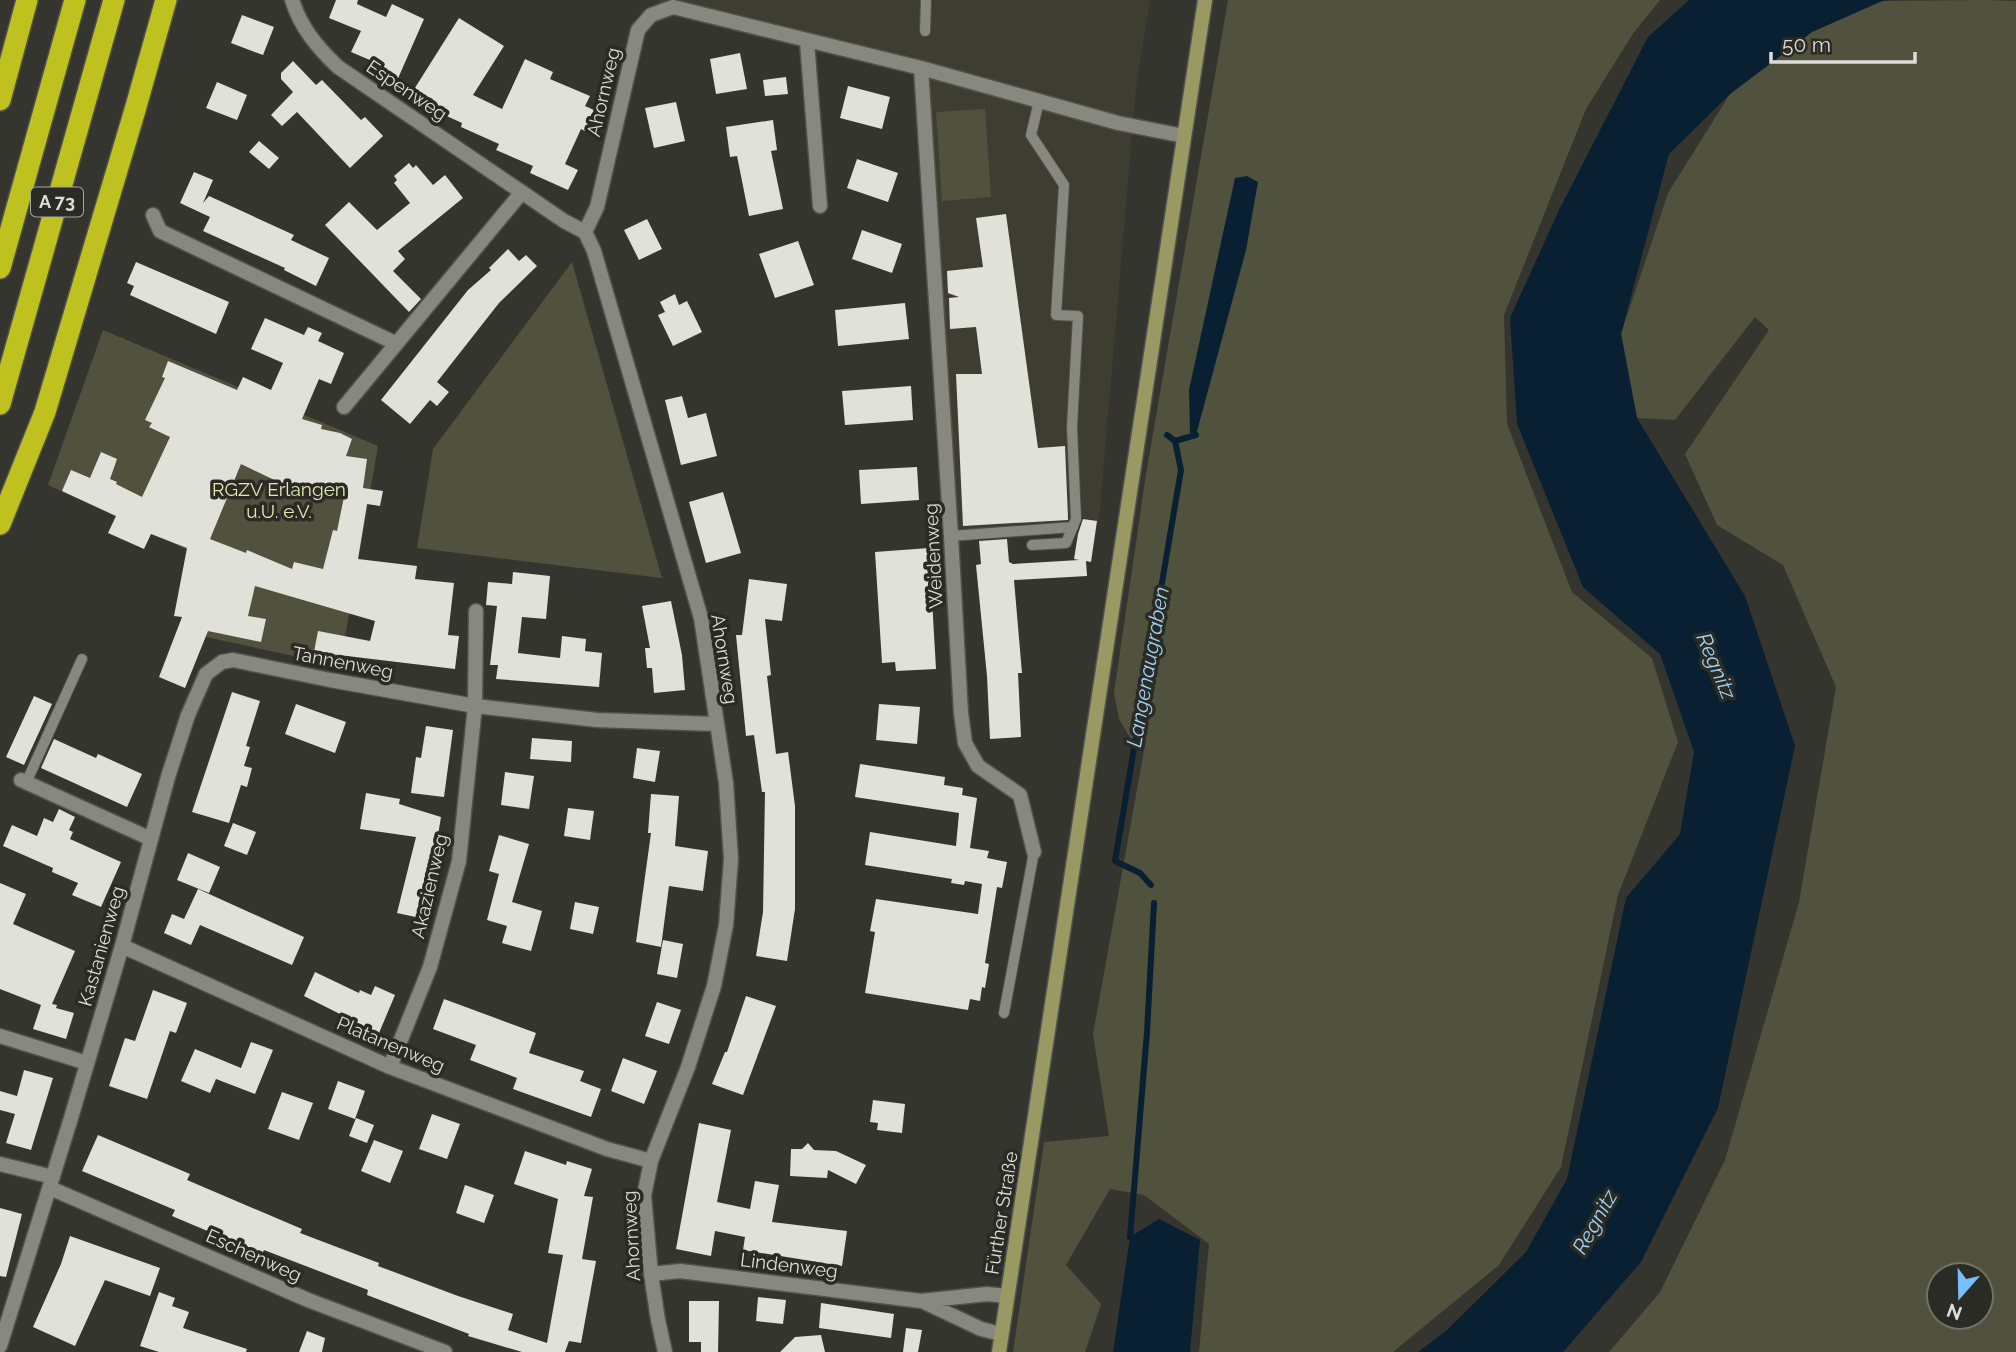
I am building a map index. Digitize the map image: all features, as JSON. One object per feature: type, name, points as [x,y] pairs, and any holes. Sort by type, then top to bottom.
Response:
[{"type":"highway","points":[[0,100],[27,0]]},
{"type":"highway","name":"A 73","points":[[0,268],[75,0]]},
{"type":"highway","name":"A 73","points":[[0,404],[114,0]]},
{"type":"highway","points":[[0,524],[45,412],[166,0]]},
{"type":"street","name":"Espenweg","points":[[292,0],[298,18],[315,46],[338,68],[585,232]]},
{"type":"street","name":"Fürther Straße","points":[[999,1352],[1205,0]]},
{"type":"street","points":[[672,4],[807,41],[921,68],[1118,123],[1184,136]]},
{"type":"street","name":"Ahornweg","points":[[665,1352],[651,1273],[644,1196],[651,1161],[695,1044],[713,986],[726,925],[731,859],[726,783],[701,618],[594,251],[585,232],[597,207],[638,30],[651,15],[672,4]]},
{"type":"street","points":[[807,41],[820,206]]},
{"type":"street","name":"Weidenweg","points":[[921,68],[965,743],[978,766],[1020,795],[1034,852]]},
{"type":"street","points":[[344,407],[522,192]]},
{"type":"street","points":[[153,215],[160,230],[395,343]]},
{"type":"street","points":[[475,706],[476,611]]},
{"type":"street","name":"Tannenweg","points":[[206,674],[222,662],[233,660],[475,706],[597,720],[716,724]]},
{"type":"street","name":"Kastanienweg","points":[[0,1346],[122,946],[188,715],[206,674]]},
{"type":"street","name":"Akazienweg","points":[[390,1067],[430,967],[459,860],[475,706]]},
{"type":"street","points":[[23,781],[151,839]]},
{"type":"street","name":"Platanenweg","points":[[122,946],[390,1067],[607,1149],[651,1161]]},
{"type":"street","points":[[0,1036],[87,1063]]},
{"type":"street","points":[[0,1164],[51,1182]]},
{"type":"street","name":"Eschenweg","points":[[51,1182],[308,1300],[445,1352]]},
{"type":"street","name":"Lindenweg","points":[[651,1273],[680,1271],[921,1301],[987,1294],[1007,1296]]},
{"type":"street","name":"Lindenweg","points":[[921,1301],[981,1329],[1001,1335]]},
{"type":"lane","points":[[925,31],[926,0]]},
{"type":"lane","points":[[1032,545],[1066,543],[1076,519],[1072,427],[1078,316],[1056,315],[1064,186],[1031,135],[1039,101]]},
{"type":"lane","points":[[951,536],[1073,527]]},
{"type":"lane","points":[[23,781],[82,659]]},
{"type":"lane","name":"Weidenweg","points":[[1004,1013],[1034,852]]},
{"type":"shaded area","points":[[659,0],[1150,0],[1136,88],[1099,521],[1079,517],[1070,521],[959,531],[928,76],[658,8]]},
{"type":"green space","points":[[1228,0],[1660,0],[1634,32],[1586,109],[1504,315],[1507,424],[1572,592],[1652,658],[1678,742],[1618,895],[1561,1167],[1499,1265],[1393,1352],[1199,1352],[1209,1244],[1144,1195],[1110,1189],[1066,1265],[1101,1304],[1085,1352],[1013,1352],[1044,1142],[1109,1136],[1093,1034],[1145,745],[1134,744],[1119,719],[1114,693],[1146,474]]},
{"type":"green space","points":[[1882,1],[2016,1],[2016,1352],[1609,1352],[1660,1292],[1725,1160],[1799,902],[1836,687],[1783,565],[1717,525],[1685,454],[1769,330],[1755,317],[1675,420],[1637,418],[1621,334],[1668,193],[1730,94],[1812,32]]},
{"type":"green space","points":[[985,109],[991,197],[942,201],[936,112]]},
{"type":"green space","points":[[572,262],[662,578],[417,548],[433,449]]},
{"type":"green space","name":"RGZV Erlangen u.U. e.V.","points":[[103,330],[378,446],[340,666],[206,637],[218,564],[48,485]]},
{"type":"water","name":"Regnitz","points":[[1689,0],[1891,0],[1882,1],[1812,32],[1730,94],[1669,154],[1621,334],[1637,418],[1745,596],[1795,746],[1718,1108],[1641,1262],[1563,1352],[1418,1352],[1446,1331],[1526,1252],[1567,1179],[1626,898],[1680,834],[1694,752],[1660,654],[1583,587],[1517,424],[1510,318],[1560,208],[1648,37]]},
{"type":"water","points":[[1247,176],[1258,182],[1246,250],[1196,435],[1190,433],[1189,390],[1235,178]]},
{"type":"water","points":[[1159,1219],[1200,1240],[1190,1352],[1113,1352],[1130,1237]]},
{"type":"building","points":[[336,0],[358,0],[357,4],[386,17],[392,4],[424,19],[396,83],[380,76],[384,66],[351,52],[361,31],[329,18]]},
{"type":"building","points":[[242,15],[274,27],[263,55],[231,43]]},
{"type":"building","points":[[459,18],[504,46],[473,95],[502,109],[525,59],[553,72],[550,79],[590,96],[585,106],[594,110],[585,131],[581,129],[565,164],[578,170],[568,190],[530,173],[533,166],[496,150],[499,144],[461,127],[462,123],[429,108],[433,99],[413,91]]},
{"type":"building","points":[[740,53],[747,89],[716,94],[710,59]]},
{"type":"building","points":[[293,61],[316,85],[322,80],[361,120],[365,117],[383,136],[350,168],[297,112],[282,126],[271,115],[293,92],[281,79],[281,73]]},
{"type":"building","points":[[786,77],[788,94],[765,96],[763,80]]},
{"type":"building","points":[[217,82],[247,95],[237,120],[206,108]]},
{"type":"building","points":[[848,86],[890,97],[882,129],[840,118]]},
{"type":"building","points":[[676,102],[685,141],[654,148],[645,108]]},
{"type":"building","points":[[773,120],[777,150],[771,151],[783,209],[749,216],[737,156],[730,157],[726,127]]},
{"type":"building","points":[[259,141],[279,158],[269,169],[249,152]]},
{"type":"building","points":[[857,159],[898,173],[888,202],[847,188]]},
{"type":"building","points":[[409,163],[413,168],[416,165],[433,185],[445,175],[463,198],[398,251],[405,259],[393,271],[421,299],[409,312],[325,225],[349,202],[377,230],[410,203],[394,183],[397,180],[394,176]]},
{"type":"building","points":[[194,172],[213,180],[203,203],[209,196],[294,235],[291,240],[329,258],[316,286],[284,270],[285,268],[203,231],[210,217],[180,203]]},
{"type":"building","points":[[1006,214],[1038,448],[1065,446],[1068,520],[963,526],[956,374],[982,374],[976,327],[950,329],[949,298],[959,297],[948,293],[947,271],[983,267],[976,218]]},
{"type":"building","points":[[647,219],[662,249],[639,260],[624,230]]},
{"type":"building","points":[[862,230],[902,244],[892,273],[852,259]]},
{"type":"building","points":[[798,241],[814,285],[775,298],[759,254]]},
{"type":"building","points":[[508,249],[519,261],[526,255],[537,266],[499,303],[437,382],[449,392],[437,406],[430,400],[410,424],[381,400],[468,290],[491,270],[489,268]]},
{"type":"building","points":[[136,262],[229,302],[216,334],[130,295],[134,286],[127,283]]},
{"type":"building","points":[[675,294],[679,305],[687,301],[702,332],[673,346],[658,315],[665,312],[660,302]]},
{"type":"building","points":[[905,303],[909,339],[838,346],[835,310]]},
{"type":"building","points":[[265,318],[304,335],[308,327],[322,333],[318,341],[344,353],[331,384],[319,379],[302,419],[322,425],[321,429],[352,439],[346,456],[367,459],[363,488],[383,491],[380,506],[367,504],[358,559],[417,566],[415,579],[454,583],[448,635],[459,636],[455,669],[314,652],[318,631],[370,641],[375,621],[255,586],[248,616],[266,619],[261,642],[208,631],[185,688],[159,677],[182,617],[174,616],[187,548],[151,534],[144,549],[108,533],[116,516],[62,491],[71,470],[90,478],[101,452],[117,459],[110,479],[142,497],[170,437],[149,427],[152,423],[145,420],[165,378],[162,377],[168,361],[237,390],[243,377],[271,390],[283,363],[251,349]],"holes":[[[241,464],[291,488],[294,482],[345,492],[337,531],[333,530],[323,569],[294,562],[292,569],[247,550],[246,553],[210,539]]]},
{"type":"building","points":[[911,386],[913,420],[845,425],[842,391]]},
{"type":"building","points":[[682,396],[688,418],[706,413],[717,456],[681,465],[665,400]]},
{"type":"building","points":[[917,467],[919,500],[861,504],[859,470]]},
{"type":"building","points":[[723,492],[741,553],[706,563],[689,502]]},
{"type":"building","points":[[1083,519],[1097,521],[1091,562],[1086,561],[1087,576],[1014,580],[1022,673],[1018,673],[1021,737],[990,739],[976,565],[981,564],[979,541],[1007,539],[1009,562],[1013,564],[1079,560],[1074,559]]},
{"type":"building","points":[[929,548],[936,669],[896,671],[895,662],[882,663],[875,552]]},
{"type":"building","points":[[513,572],[550,576],[546,619],[522,617],[518,653],[560,658],[562,636],[586,639],[585,651],[602,653],[599,687],[496,679],[498,665],[490,665],[497,606],[486,605],[488,582],[512,584]]},
{"type":"building","points":[[749,579],[787,584],[782,621],[765,619],[771,675],[767,676],[776,754],[788,752],[795,806],[795,909],[787,961],[756,956],[763,912],[765,792],[762,792],[754,735],[746,736],[736,635],[742,635]]},
{"type":"building","points":[[671,601],[682,655],[685,690],[654,693],[652,668],[647,668],[645,648],[650,648],[642,606]]},
{"type":"building","points":[[232,692],[260,701],[246,746],[250,747],[244,766],[252,768],[247,787],[241,785],[229,823],[192,812]]},
{"type":"building","points":[[34,696],[52,704],[24,765],[6,757]]},
{"type":"building","points":[[296,704],[346,722],[335,753],[285,734]]},
{"type":"building","points":[[879,704],[920,707],[917,744],[876,740]]},
{"type":"building","points":[[426,726],[453,730],[444,797],[411,793],[416,757],[421,758]]},
{"type":"building","points":[[532,738],[572,741],[571,762],[530,759]]},
{"type":"building","points":[[54,739],[96,758],[98,754],[142,774],[127,807],[41,768]]},
{"type":"building","points":[[637,748],[660,751],[655,782],[633,778]]},
{"type":"building","points":[[860,764],[945,777],[944,785],[963,788],[962,795],[977,798],[970,848],[989,851],[987,858],[1007,862],[1002,888],[997,887],[985,963],[989,964],[985,988],[982,987],[980,1001],[970,999],[968,1010],[865,993],[875,932],[870,931],[876,899],[978,914],[982,884],[965,881],[964,885],[951,883],[952,879],[865,865],[870,832],[956,846],[959,813],[855,797]]},
{"type":"building","points":[[505,772],[534,776],[529,809],[501,805]]},
{"type":"building","points":[[366,793],[400,799],[399,804],[441,817],[438,835],[443,836],[425,919],[397,913],[416,837],[360,829]]},
{"type":"building","points":[[651,794],[679,796],[675,846],[708,851],[703,891],[669,886],[661,947],[636,942],[651,833],[648,833]]},
{"type":"building","points":[[568,808],[594,811],[590,840],[564,836]]},
{"type":"building","points":[[59,809],[75,817],[69,830],[73,832],[70,839],[121,862],[101,907],[72,895],[78,883],[52,872],[53,868],[3,846],[12,825],[37,836],[44,818],[53,822]]},
{"type":"building","points":[[233,823],[256,832],[247,855],[224,846]]},
{"type":"building","points":[[499,835],[529,844],[512,902],[542,911],[531,951],[502,943],[507,926],[487,920],[499,874],[489,871]]},
{"type":"building","points":[[188,853],[220,867],[209,893],[177,880]]},
{"type":"building","points":[[0,883],[26,894],[13,924],[75,951],[52,1004],[57,1005],[56,1008],[74,1013],[66,1039],[33,1029],[41,1005],[0,989]]},
{"type":"building","points":[[198,889],[304,937],[292,965],[200,925],[191,945],[164,933],[172,914],[184,919]]},
{"type":"building","points":[[575,902],[599,907],[593,934],[570,929]]},
{"type":"building","points":[[663,940],[683,944],[677,978],[657,974]]},
{"type":"building","points":[[315,972],[359,993],[360,990],[371,995],[375,986],[395,995],[379,1033],[304,996]]},
{"type":"building","points":[[153,990],[187,1003],[176,1033],[170,1031],[147,1099],[109,1086],[125,1038],[135,1041]]},
{"type":"building","points":[[746,996],[776,1006],[743,1095],[712,1084],[727,1052]]},
{"type":"building","points":[[444,999],[536,1033],[529,1053],[584,1071],[580,1081],[601,1089],[591,1117],[513,1089],[517,1078],[470,1060],[476,1045],[433,1029]]},
{"type":"building","points":[[657,1002],[681,1010],[669,1044],[645,1036]]},
{"type":"building","points":[[251,1042],[273,1050],[255,1094],[216,1079],[210,1093],[181,1081],[195,1049],[241,1068]]},
{"type":"building","points":[[623,1058],[657,1071],[644,1104],[611,1091]]},
{"type":"building","points":[[24,1070],[53,1078],[31,1150],[6,1143],[15,1114],[0,1110],[0,1091],[17,1096]]},
{"type":"building","points":[[338,1081],[365,1091],[355,1119],[328,1109]]},
{"type":"building","points":[[282,1092],[313,1103],[299,1140],[268,1129]]},
{"type":"building","points":[[873,1100],[905,1104],[902,1133],[877,1130],[878,1123],[870,1122]]},
{"type":"building","points":[[432,1114],[460,1124],[447,1159],[419,1149]]},
{"type":"building","points":[[356,1118],[374,1125],[367,1143],[349,1136]]},
{"type":"building","points":[[699,1123],[731,1130],[717,1202],[750,1209],[755,1181],[779,1185],[772,1222],[847,1231],[842,1266],[743,1250],[745,1237],[715,1231],[711,1256],[676,1249]]},
{"type":"building","points":[[98,1135],[190,1174],[187,1180],[302,1229],[300,1233],[379,1263],[378,1266],[513,1314],[508,1330],[547,1343],[563,1255],[548,1253],[558,1199],[514,1184],[525,1151],[566,1165],[567,1161],[592,1169],[584,1196],[593,1197],[582,1259],[596,1261],[581,1343],[569,1341],[565,1352],[522,1352],[468,1336],[469,1334],[367,1295],[368,1290],[264,1250],[262,1254],[172,1216],[175,1210],[82,1171]]},
{"type":"building","points":[[374,1140],[403,1151],[390,1183],[361,1171]]},
{"type":"building","points":[[808,1143],[814,1150],[836,1151],[866,1165],[856,1184],[828,1170],[827,1178],[790,1176],[791,1149],[802,1149]]},
{"type":"building","points":[[465,1185],[494,1195],[484,1223],[456,1213]]},
{"type":"building","points":[[0,1208],[22,1214],[6,1277],[0,1276]]},
{"type":"building","points":[[70,1236],[160,1268],[150,1296],[105,1280],[75,1346],[33,1327],[61,1264]]},
{"type":"building","points":[[159,1292],[175,1298],[172,1306],[189,1312],[183,1328],[247,1349],[246,1352],[159,1352],[140,1346]]},
{"type":"building","points":[[758,1297],[786,1300],[783,1324],[756,1321]]},
{"type":"building","points":[[689,1301],[719,1301],[718,1352],[701,1352],[701,1342],[689,1342]]},
{"type":"building","points":[[821,1303],[894,1314],[891,1338],[819,1328]]},
{"type":"building","points":[[906,1328],[922,1330],[918,1352],[903,1352]]},
{"type":"building","points":[[307,1331],[325,1338],[322,1352],[299,1352]]},
{"type":"building","points":[[821,1335],[825,1352],[780,1352],[795,1337]]},
{"type":"waterway","name":"Langenaugraben","points":[[1151,885],[1140,873],[1115,861],[1181,470],[1175,441],[1167,435]]},
{"type":"waterway","points":[[1175,441],[1196,435]]},
{"type":"waterway","name":"Langenaugraben","points":[[1130,1237],[1147,1032],[1154,903]]}]
